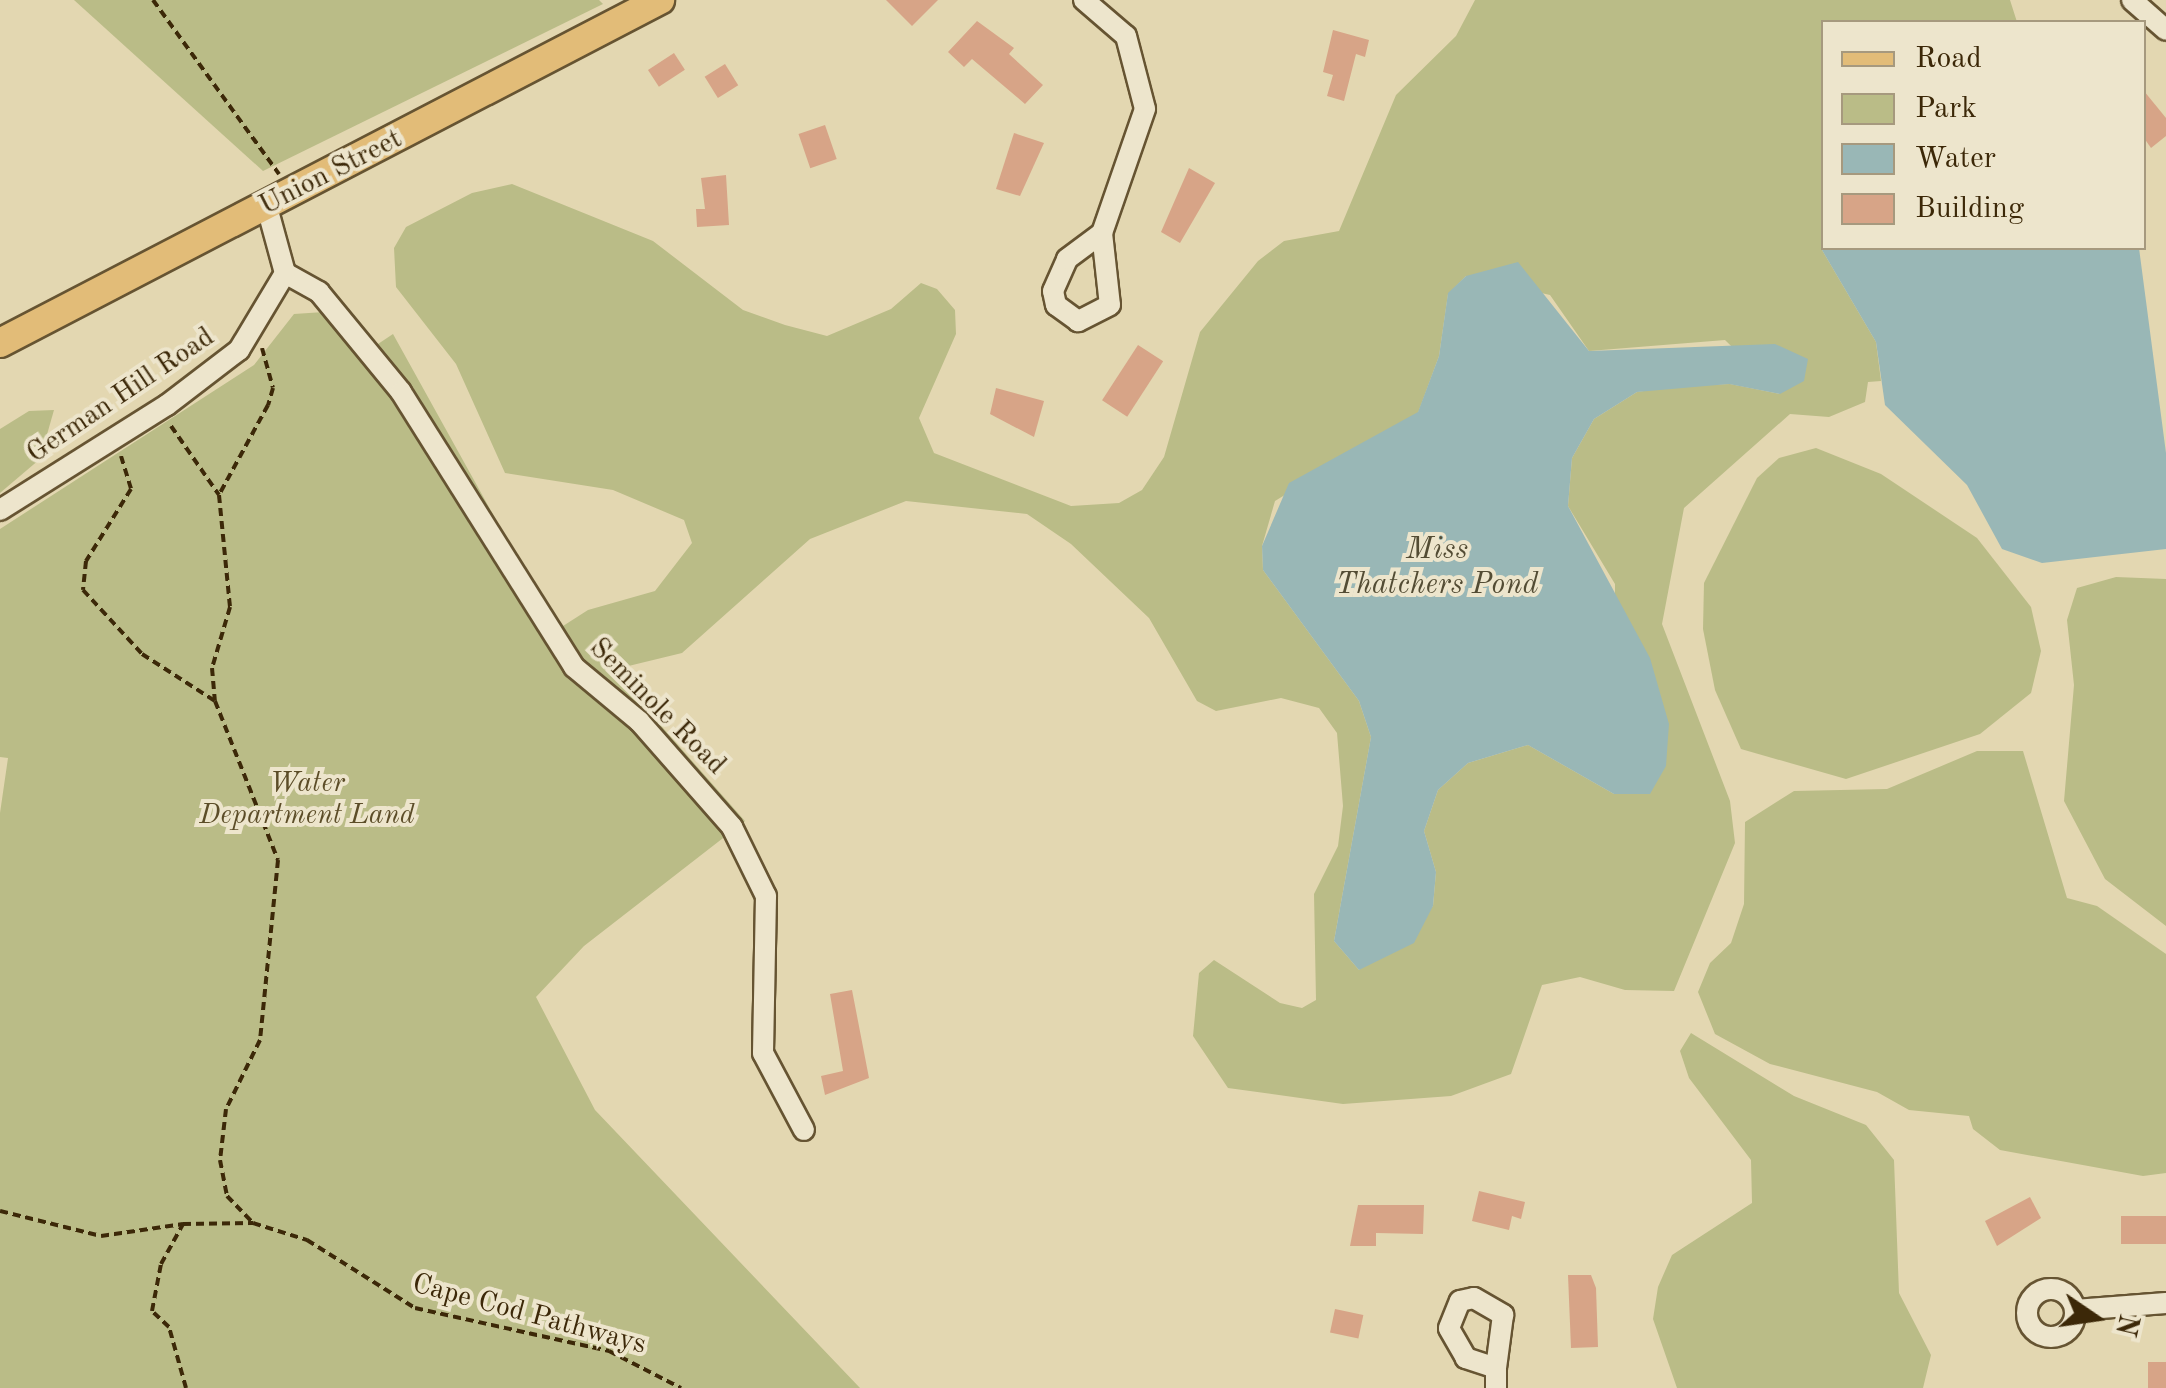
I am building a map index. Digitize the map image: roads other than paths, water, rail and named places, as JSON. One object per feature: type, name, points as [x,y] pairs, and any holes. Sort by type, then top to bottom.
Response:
[{"type":"main road","name":"Union Street","points":[[0,343],[660,0]]},
{"type":"street","points":[[1084,0],[1126,36],[1145,84],[1142,122],[1102,233]]},
{"type":"street","points":[[2132,0],[2166,30]]},
{"type":"street","points":[[277,201],[285,273]]},
{"type":"street","name":"German Hill Road","points":[[0,510],[164,407],[256,330],[285,273]]},
{"type":"street","name":"Seminole Road","points":[[285,273],[319,292],[401,392],[574,667],[640,721],[732,827],[766,896],[763,1053],[804,1130]]},
{"type":"street","points":[[2074,1310],[2166,1302]]},
{"type":"water","points":[[1822,250],[2139,250],[2166,453],[2166,549],[2042,563],[2002,549],[1967,485],[1885,405],[1876,342]]},
{"type":"water","name":"Miss Thatchers Pond","points":[[1518,262],[1589,351],[1775,344],[1808,359],[1804,381],[1780,394],[1729,384],[1637,392],[1594,419],[1572,458],[1568,506],[1650,658],[1669,724],[1666,766],[1650,794],[1614,794],[1528,745],[1468,763],[1438,790],[1424,831],[1436,872],[1433,906],[1414,943],[1359,970],[1334,941],[1371,737],[1359,701],[1263,570],[1262,546],[1289,483],[1418,412],[1439,356],[1448,293],[1466,276]]},
{"type":"park label","name":"Water Department Land","points":[[307,800]]}]
